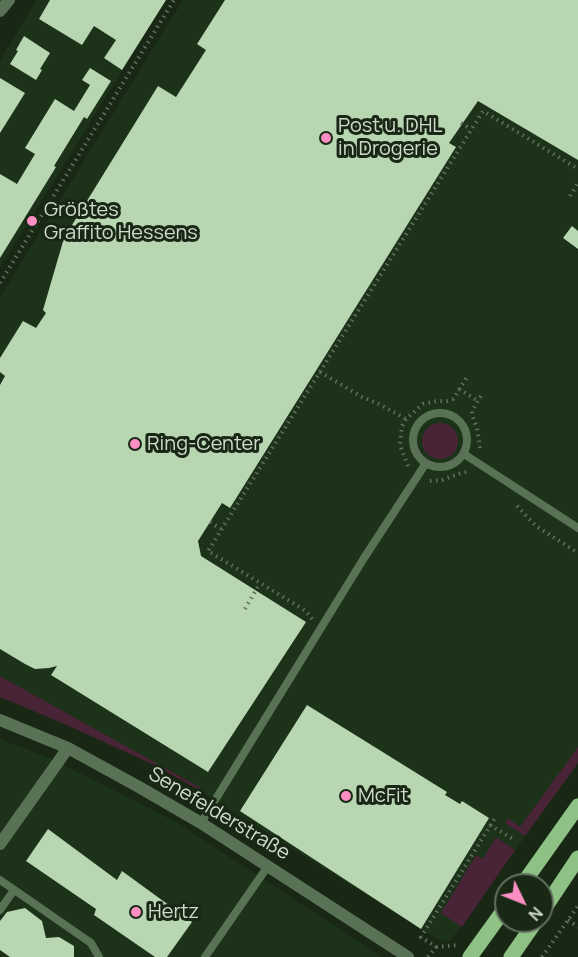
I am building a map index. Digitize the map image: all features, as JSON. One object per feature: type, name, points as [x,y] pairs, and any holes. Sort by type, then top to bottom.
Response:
[{"type":"main road","points":[[531,873],[578,806]]},
{"type":"main road","points":[[554,894],[578,858]]},
{"type":"main road","points":[[471,957],[494,924]]},
{"type":"main road","points":[[511,957],[528,933]]},
{"type":"street","points":[[0,12],[9,0]]},
{"type":"street","name":"Senefelderstraße","points":[[0,720],[68,748],[201,823],[408,957]]},
{"type":"street","points":[[0,844],[68,748]]},
{"type":"lane","points":[[446,414],[454,417],[460,422],[467,436],[464,454],[451,465],[442,467],[426,463],[416,451],[414,436],[416,428],[430,415],[446,414]]},
{"type":"lane","points":[[464,454],[578,528]]},
{"type":"lane","points":[[201,823],[358,568],[426,463]]},
{"type":"lane","points":[[205,957],[268,866]]},
{"type":"lane","points":[[0,880],[91,943],[99,957]]},
{"type":"lane","points":[[0,910],[14,890]]},
{"type":"path","points":[[0,283],[174,0]]},
{"type":"path","points":[[311,622],[312,616],[306,611],[208,551],[347,325],[483,111],[578,169]]},
{"type":"path","points":[[461,123],[471,129]]},
{"type":"path","points":[[570,196],[578,183]]},
{"type":"path","points":[[320,372],[406,419]]},
{"type":"path","points":[[408,470],[400,445],[402,426],[406,419],[423,404],[453,399],[467,377]]},
{"type":"path","points":[[459,389],[478,401]]},
{"type":"path","points":[[481,396],[472,415],[477,428],[479,447],[482,451]]},
{"type":"path","points":[[425,485],[429,481],[442,480],[467,472],[476,478]]},
{"type":"path","points":[[511,500],[536,526],[578,553]]},
{"type":"path","points":[[210,522],[221,530]]},
{"type":"path","points":[[245,609],[260,583]]},
{"type":"path","points":[[428,957],[436,947],[421,937],[495,818]]},
{"type":"path","points":[[490,825],[513,839]]},
{"type":"path","points":[[542,957],[578,906]]},
{"type":"path","points":[[568,920],[578,927]]},
{"type":"shaded area","points":[[37,0],[166,0],[0,268],[0,60]]},
{"type":"shaded area","points":[[183,0],[578,0],[578,763],[499,873],[494,873],[494,880],[451,940],[441,941],[153,764],[0,697],[0,297]]},
{"type":"shaded area","points":[[440,423],[452,429],[458,441],[452,453],[440,459],[428,453],[422,441],[428,429]]},
{"type":"shaded area","points":[[0,676],[201,788],[199,790],[152,764],[0,697]]},
{"type":"shaded area","points":[[0,739],[52,759],[178,823],[382,957],[0,957]]},
{"type":"shaded area","points":[[578,747],[578,763],[525,836],[505,823],[508,818],[520,827]]},
{"type":"shaded area","points":[[496,837],[515,850],[499,873],[494,873],[494,881],[462,927],[441,913],[476,855],[483,859]]},
{"type":"building","points":[[50,0],[166,0],[122,70],[104,58],[116,40],[94,26],[82,45],[39,19]]},
{"type":"building","name":"Ring-Center","points":[[225,0],[578,0],[578,160],[478,101],[449,143],[456,147],[230,508],[222,503],[198,541],[201,556],[306,622],[208,772],[51,675],[57,666],[35,669],[0,649],[0,385],[5,376],[0,372],[0,358],[23,321],[36,328],[46,313],[43,310],[64,238],[158,86],[176,97],[206,50],[197,44]]},
{"type":"building","points":[[24,36],[50,53],[36,80],[10,64]]},
{"type":"building","points":[[90,68],[111,81],[87,119],[84,117],[0,258],[0,174],[17,184],[35,154],[25,148],[55,99],[74,111],[90,85],[82,80]]},
{"type":"building","points":[[0,78],[25,93],[0,133]]},
{"type":"building","points":[[572,226],[578,231],[578,249],[563,238]]},
{"type":"building","points":[[307,705],[447,792],[445,795],[460,804],[462,801],[489,818],[421,929],[240,811]]},
{"type":"building","points":[[48,829],[117,880],[122,871],[192,922],[167,957],[155,957],[94,915],[96,909],[26,861]]},
{"type":"building","points":[[25,908],[42,921],[46,938],[59,937],[74,946],[74,957],[10,957],[0,950],[0,921],[7,912]]},
{"type":"place","name":"Post u. DHL in Drogerie","points":[[326,138]]},
{"type":"place","name":"Größtes Graffito Hessens","points":[[32,221]]},
{"type":"place","name":"Ring-Center","points":[[135,444]]},
{"type":"place","name":"McFit","points":[[346,796]]},
{"type":"place","name":"Hertz","points":[[136,912]]}]
